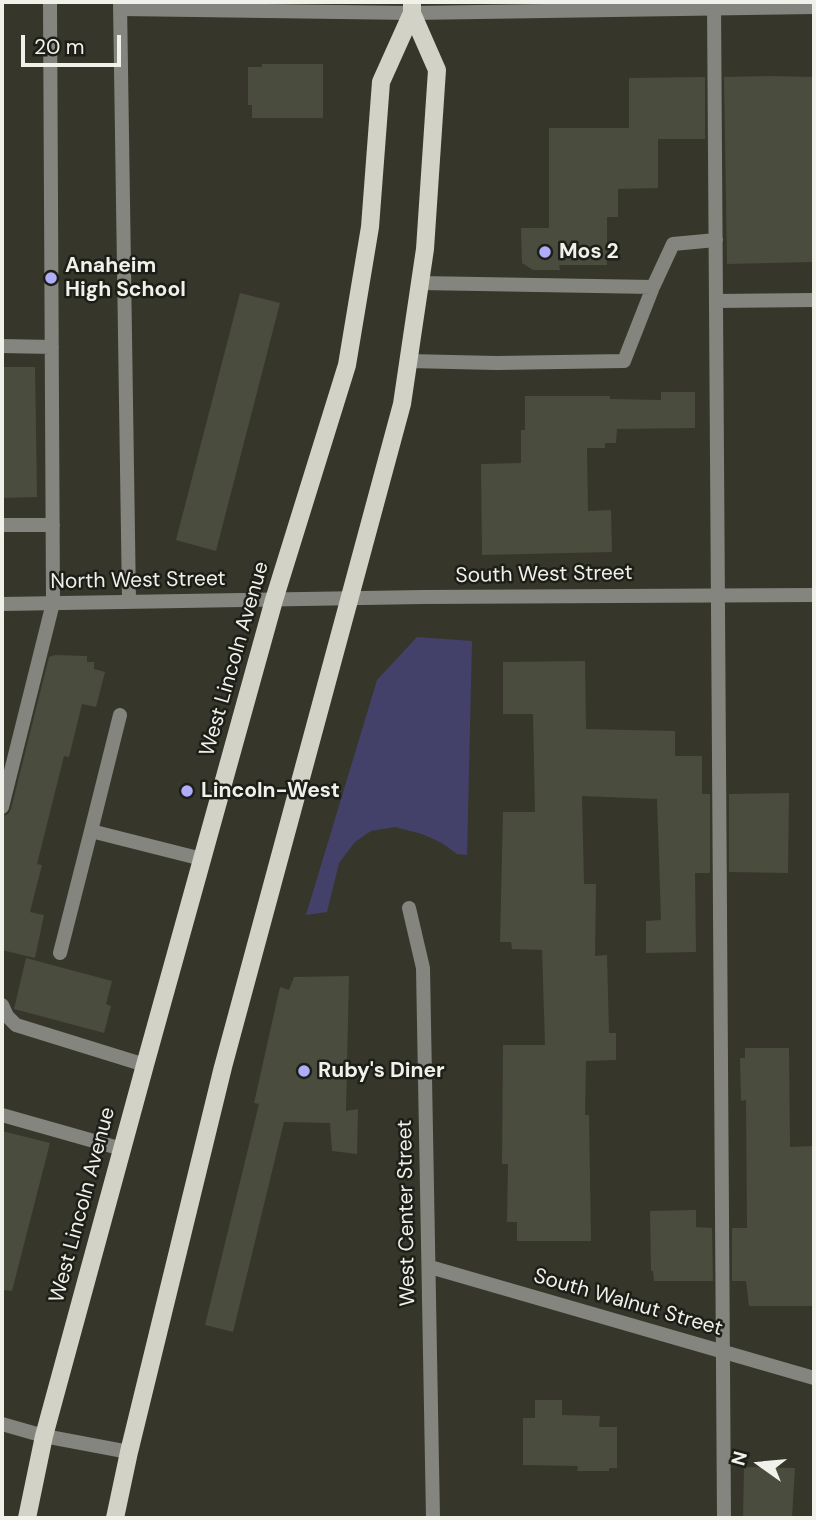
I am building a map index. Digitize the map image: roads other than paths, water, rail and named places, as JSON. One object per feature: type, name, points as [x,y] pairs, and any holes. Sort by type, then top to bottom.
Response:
[{"type":"main road","points":[[115,1518],[223,1067],[402,404],[425,249],[437,70],[412,7]]},
{"type":"main road","name":"West Lincoln Avenue","points":[[27,1518],[44,1436],[202,859],[274,600],[347,365],[370,227],[381,82],[412,7]]},
{"type":"street","points":[[2,807],[53,603],[50,2]]},
{"type":"street","points":[[129,601],[120,5],[814,7]]},
{"type":"street","points":[[714,5],[724,1518]]},
{"type":"street","points":[[408,361],[497,363],[624,360],[673,244],[716,240]]},
{"type":"street","points":[[420,284],[653,287]]},
{"type":"street","points":[[716,300],[814,300]]},
{"type":"street","points":[[2,346],[52,346]]},
{"type":"street","points":[[2,525],[53,525]]},
{"type":"street","name":"South West Street","points":[[274,600],[814,595]]},
{"type":"street","name":"North West Street","points":[[2,604],[274,600]]},
{"type":"street","points":[[60,953],[120,715]]},
{"type":"street","points":[[91,831],[202,859]]},
{"type":"street","name":"West Center Street","points":[[409,908],[424,968],[433,1518]]},
{"type":"street","points":[[2,1005],[7,1016],[16,1025],[145,1065]]},
{"type":"street","points":[[2,1115],[122,1150]]},
{"type":"street","name":"South Walnut Street","points":[[430,1267],[814,1378]]},
{"type":"street","points":[[2,1424],[44,1436],[129,1452]]},
{"type":"place","name":"Mos 2","points":[[545,252]]},
{"type":"place","name":"Anaheim High School","points":[[51,278]]},
{"type":"place","name":"Lincoln-West","points":[[187,791]]},
{"type":"place","name":"Ruby's Diner","points":[[304,1071]]}]
